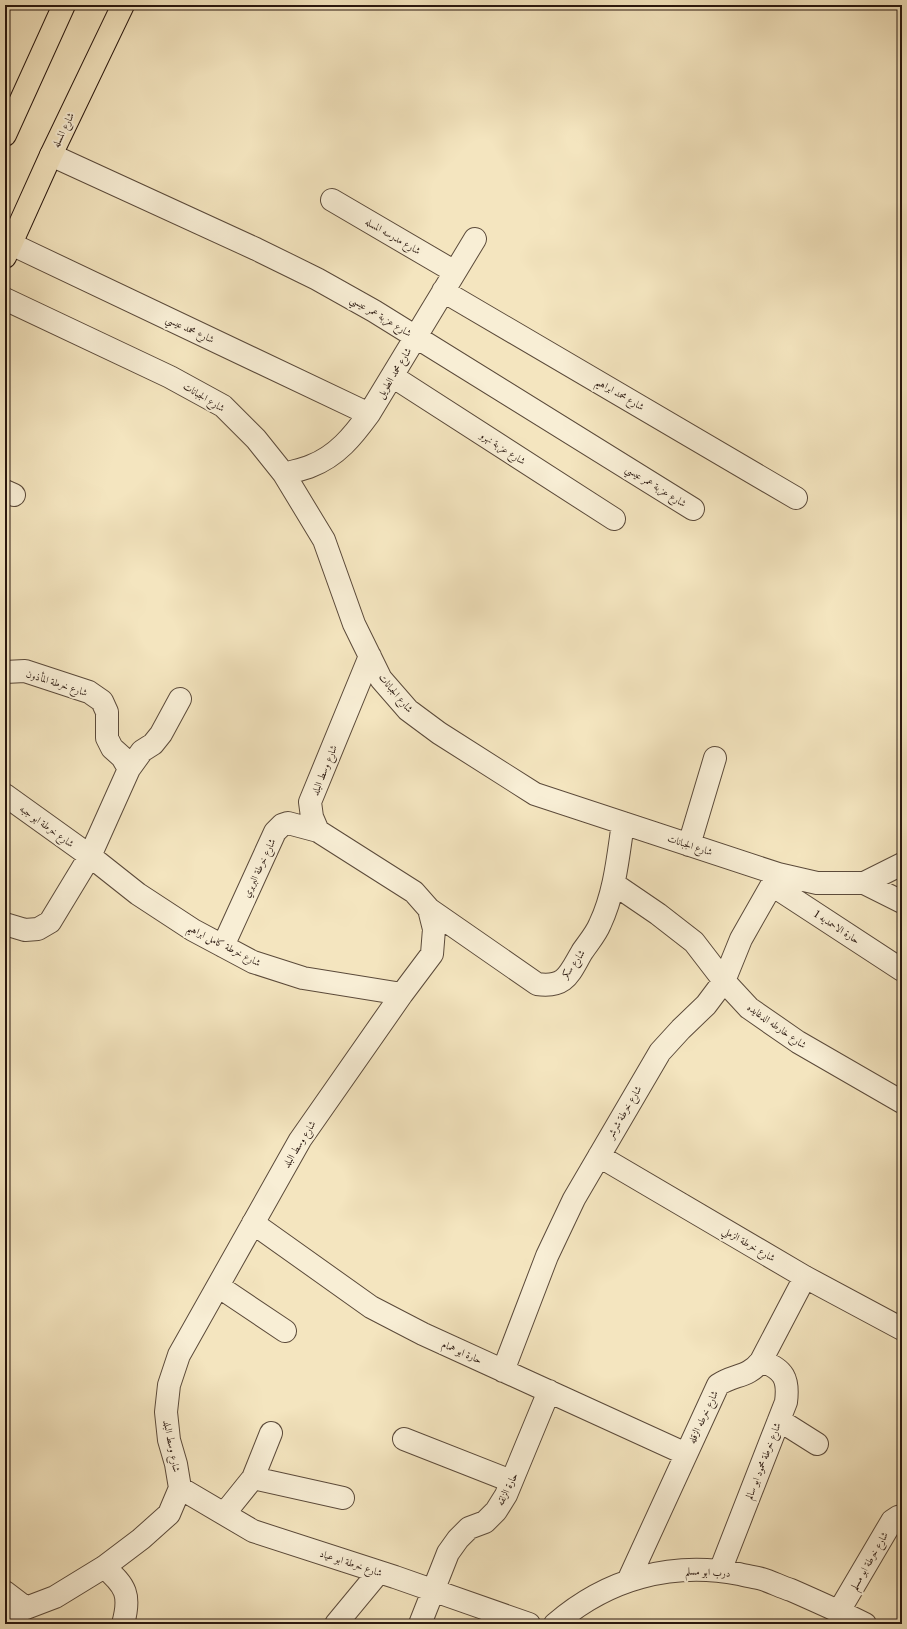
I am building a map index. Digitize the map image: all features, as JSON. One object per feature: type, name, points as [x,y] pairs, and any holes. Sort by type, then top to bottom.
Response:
[{"type":"main road","points":[[5,135],[64,5]]},
{"type":"main road","name":"شارع المسله","points":[[8,250],[51,155],[123,5]]},
{"type":"street","name":"شارع عزبة عمر عيسي","points":[[51,155],[317,278],[416,337],[693,509]]},
{"type":"street","name":"شارع مدرسه المسله","points":[[332,200],[455,272]]},
{"type":"street","name":"شارع محمد الطويل","points":[[284,474],[310,467],[334,454],[353,436],[370,414],[475,239]]},
{"type":"street","name":"شارع محمد عيسي","points":[[8,250],[370,414]]},
{"type":"street","name":"شارع محمد ابراهيم","points":[[443,291],[796,498]]},
{"type":"street","name":"شارع الجبانات","points":[[5,299],[170,377],[224,406],[256,438],[284,474],[324,540],[354,624],[382,679],[408,710],[439,733],[535,794],[689,845],[775,879],[817,883],[864,883],[902,864]]},
{"type":"street","name":"شارع عزبة نهرو","points":[[392,376],[614,519]]},
{"type":"street","name":"شارع وسط البلد","points":[[180,1488],[176,1464],[169,1440],[166,1412],[169,1385],[179,1355],[300,1140],[402,994],[432,954],[434,929],[429,909],[414,892],[318,831],[312,817],[310,802],[370,656]]},
{"type":"street","name":"شارع خرطة المأذون","points":[[5,672],[25,671],[89,692],[102,701],[107,712],[107,738],[112,748],[122,757],[129,769]]},
{"type":"street","points":[[5,924],[25,930],[38,929],[50,922],[90,856],[129,769],[142,751],[153,744],[161,734],[180,698]]},
{"type":"street","points":[[689,845],[715,758]]},
{"type":"street","name":"شارع خرطة ابو جبه","points":[[5,795],[90,856]]},
{"type":"street","name":"شارع خرطة البربري","points":[[223,946],[275,832],[282,825],[288,823],[318,831]]},
{"type":"street","name":"شارع سكر","points":[[429,909],[537,984],[550,985],[562,981],[571,971],[600,925],[614,884],[623,823]]},
{"type":"street","name":"شارع خرطة كامل ابراهيم","points":[[90,856],[138,894],[193,930],[252,962],[303,978],[402,994]]},
{"type":"street","name":"حارة الاحمديه 1","points":[[775,879],[902,970]]},
{"type":"street","name":"شارع خرطة شرشر","points":[[503,1371],[547,1256],[574,1199],[660,1052],[706,1005],[724,981],[741,939],[775,879]]},
{"type":"street","points":[[864,883],[902,902]]},
{"type":"street","name":"شارع خارطه الدغايده","points":[[614,884],[658,914],[694,942],[724,981],[749,1008],[798,1042],[902,1102]]},
{"type":"street","name":"شارع خرطة الزملي","points":[[598,1156],[805,1277],[902,1329]]},
{"type":"street","name":"حارة ابو همام","points":[[253,1223],[371,1307],[423,1334],[686,1454]]},
{"type":"street","name":"شارع خرطه الزقله","points":[[628,1581],[718,1385],[727,1379],[747,1374],[761,1361],[805,1277]]},
{"type":"street","points":[[218,1286],[285,1331]]},
{"type":"street","name":"شارع خرطة محمود ابو سالم","points":[[720,1571],[786,1402],[788,1389],[784,1376],[774,1365],[761,1361]]},
{"type":"street","name":"حارة الزلقه","points":[[420,1624],[448,1553],[458,1539],[469,1528],[485,1522],[496,1511],[506,1495],[549,1391]]},
{"type":"street","points":[[779,1420],[817,1444]]},
{"type":"street","points":[[224,1514],[253,1478],[271,1433]]},
{"type":"street","points":[[404,1439],[511,1481]]},
{"type":"street","points":[[253,1478],[343,1498]]},
{"type":"street","points":[[5,1616],[55,1598],[104,1567],[141,1539],[169,1514],[180,1488]]},
{"type":"street","name":"شارع خرطة ابو عياد","points":[[180,1488],[253,1531],[379,1572],[529,1624]]},
{"type":"street","name":"شارع خرطة ابو مسلم","points":[[839,1611],[892,1521],[902,1516]]},
{"type":"street","points":[[104,1567],[117,1578],[126,1593],[126,1612],[123,1624]]},
{"type":"street","name":"درب ابو مسلم","points":[[555,1624],[572,1610],[599,1593],[628,1581],[658,1573],[689,1570],[720,1571],[762,1579],[839,1611],[865,1624]]},
{"type":"street","points":[[336,1624],[379,1572]]},
{"type":"street","points":[[5,1592],[26,1608]]}]
